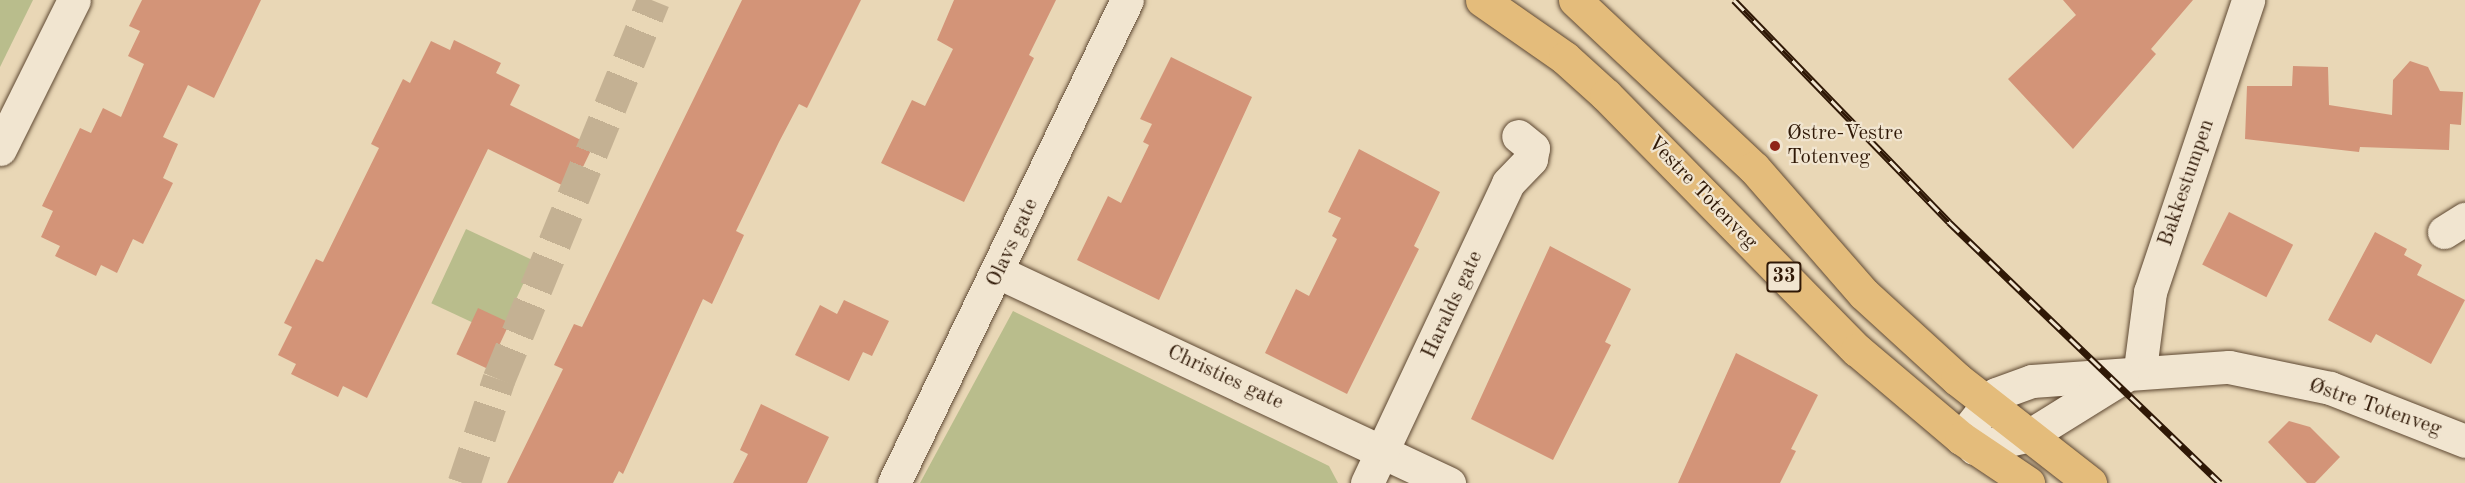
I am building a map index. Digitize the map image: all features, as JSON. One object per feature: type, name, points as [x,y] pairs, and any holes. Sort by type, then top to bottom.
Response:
[{"type":"main road","name":"Vestre Totenveg","points":[[1482,0],[1565,58],[1606,95],[1857,350],[1967,443],[2028,483]]},
{"type":"main road","name":"33","points":[[1575,0],[1754,168],[1864,294],[1989,403],[2090,483]]},
{"type":"street","points":[[0,149],[74,0]]},
{"type":"street","name":"Olavs gate","points":[[894,483],[1000,273],[1127,0]]},
{"type":"street","name":"Bakkestumpen","points":[[2140,369],[2150,292],[2248,0]]},
{"type":"street","name":"Haralds gate","points":[[1367,483],[1508,183],[1531,159],[1533,148],[1518,136]]},
{"type":"street","name":"Christies gate","points":[[1000,273],[1449,483]]},
{"type":"street","name":"Østre Totenveg","points":[[1967,443],[1989,403],[2032,381],[2140,369],[2229,367],[2330,388],[2465,441]]},
{"type":"street","name":"Østre Totenveg","points":[[1967,443],[2030,435],[2085,397],[2140,369]]},
{"type":"green space","points":[[0,0],[33,0],[0,67]]},
{"type":"green space","points":[[466,229],[534,261],[499,335],[431,303]]},
{"type":"green space","points":[[1013,311],[1329,466],[1338,483],[920,483]]},
{"type":"building","points":[[142,0],[261,0],[214,98],[188,85],[163,137],[178,144],[163,178],[173,183],[143,244],[133,239],[117,273],[101,265],[96,276],[55,256],[60,246],[41,237],[53,211],[42,206],[80,128],[91,133],[103,108],[121,117],[144,64],[128,56],[140,31],[129,26]]},
{"type":"building","points":[[742,0],[861,0],[807,108],[799,104],[779,142],[736,231],[744,235],[712,304],[703,299],[623,474],[619,471],[613,483],[507,483],[563,369],[554,365],[574,324],[582,327]]},
{"type":"building","points":[[954,0],[1056,0],[1029,55],[1034,58],[964,202],[881,163],[912,100],[925,106],[953,49],[937,40]]},
{"type":"building","points":[[2063,0],[2193,0],[2151,49],[2156,54],[2073,149],[2008,79],[2076,15]]},
{"type":"building","points":[[454,40],[501,63],[496,73],[520,85],[510,105],[593,146],[572,190],[488,149],[367,398],[343,386],[338,397],[291,374],[296,364],[278,355],[292,327],[284,323],[316,259],[323,262],[379,148],[371,144],[403,79],[410,83],[431,41],[450,50]]},
{"type":"building","points":[[1171,57],[1252,97],[1159,300],[1077,260],[1108,196],[1121,203],[1149,145],[1143,142],[1152,124],[1140,119]]},
{"type":"building","points":[[2410,61],[2428,67],[2440,91],[2463,92],[2461,125],[2450,124],[2449,150],[2360,147],[2359,152],[2245,139],[2247,86],[2292,86],[2293,66],[2328,67],[2329,105],[2392,115],[2393,80]]},
{"type":"building","points":[[1359,149],[1440,192],[1414,246],[1419,249],[1347,394],[1265,353],[1296,289],[1309,296],[1337,239],[1332,236],[1341,218],[1328,212]]},
{"type":"building","points":[[2229,212],[2293,245],[2266,297],[2202,265]]},
{"type":"building","points":[[2375,232],[2407,249],[2404,255],[2422,265],[2417,275],[2465,300],[2431,364],[2376,334],[2371,343],[2328,320]]},
{"type":"building","points":[[1550,246],[1631,289],[1605,342],[1611,345],[1553,460],[1471,419]]},
{"type":"building","points":[[844,300],[889,321],[872,356],[863,352],[849,381],[795,355],[820,305],[837,314]]},
{"type":"building","points":[[478,308],[510,323],[488,369],[456,354]]},
{"type":"building","points":[[1736,353],[1818,395],[1791,449],[1796,451],[1780,483],[1678,483]]},
{"type":"building","points":[[761,404],[829,437],[807,483],[733,483],[748,454],[740,450]]},
{"type":"building","points":[[2289,421],[2310,427],[2340,457],[2315,483],[2307,483],[2268,442]]},
{"type":"tunnel","points":[[464,483],[499,379],[654,0]]},
{"type":"railway","points":[[1734,0],[1949,222],[2220,483]]},
{"type":"place","name":"Østre-Vestre Totenveg","points":[[1775,146]]}]
